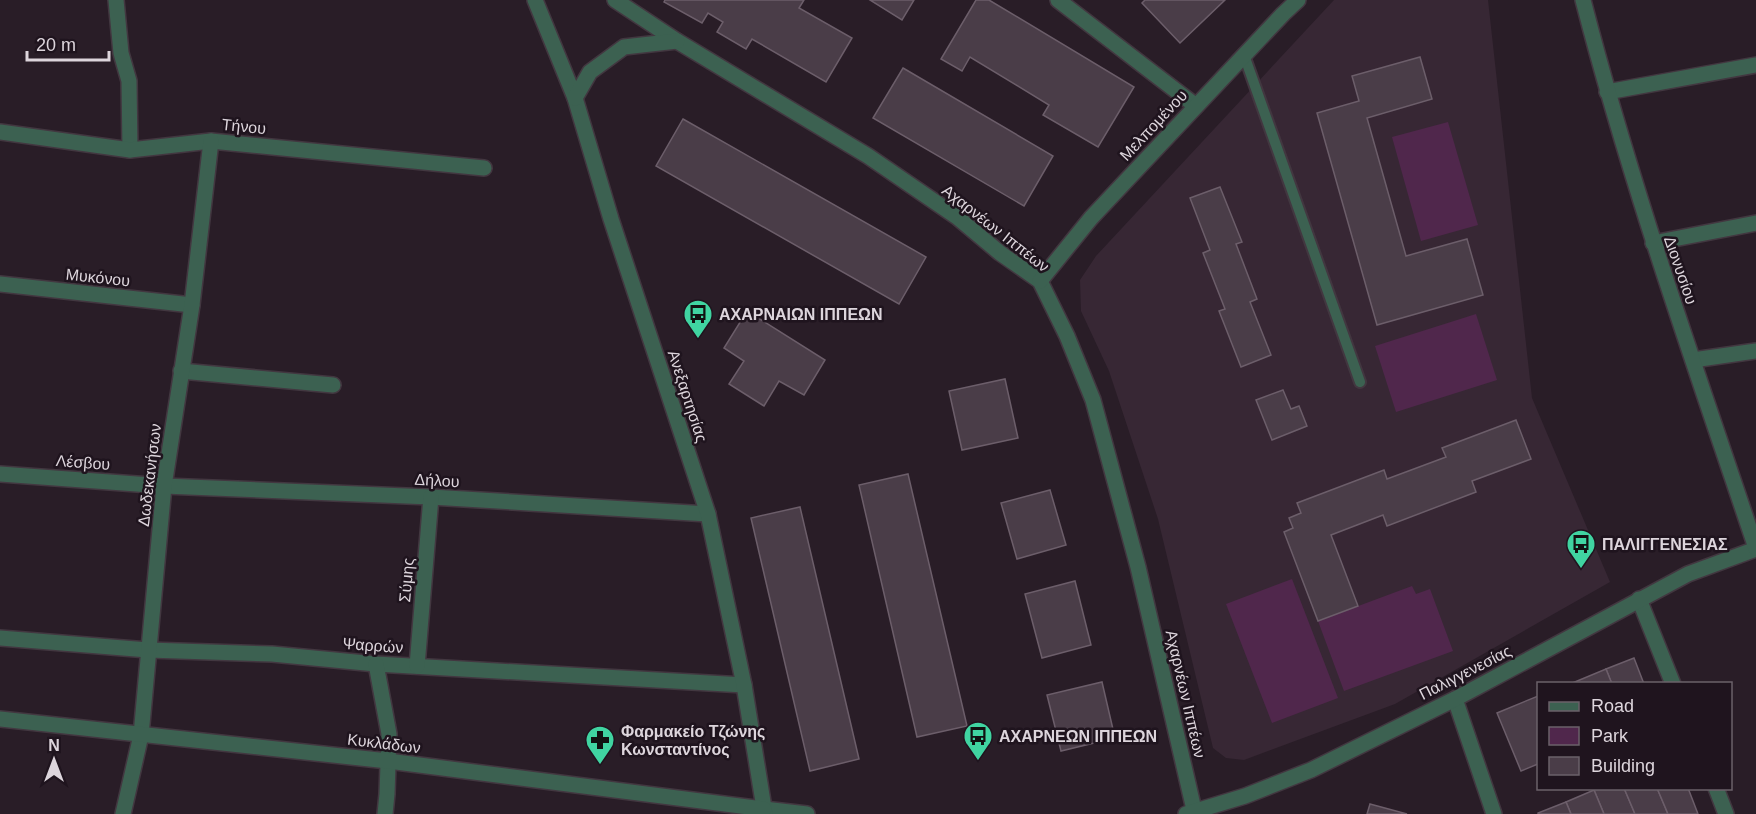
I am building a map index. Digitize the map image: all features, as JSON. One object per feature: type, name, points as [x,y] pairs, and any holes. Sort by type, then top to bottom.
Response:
[{"type":"street","points":[[116,0],[121,53],[129,81],[130,150]]},
{"type":"street","name":"Ανεξαρτησίας","points":[[535,0],[575,98],[610,219],[708,514],[744,685],[764,812]]},
{"type":"street","name":"Αχαρνέων Ιππέων","points":[[615,0],[677,41],[868,156],[957,217],[1000,253],[1040,281],[1067,336],[1093,400],[1138,567],[1192,813]]},
{"type":"street","points":[[1058,0],[1196,106]]},
{"type":"street","name":"Μελπομένου","points":[[1040,281],[1091,218],[1282,14],[1298,0]]},
{"type":"street","name":"Διονυσίου","points":[[1583,0],[1607,92],[1653,243],[1756,549]]},
{"type":"street","points":[[575,98],[590,72],[624,47],[677,41]]},
{"type":"street","points":[[1607,92],[1756,65]]},
{"type":"street","name":"Τήνου","points":[[0,132],[130,150],[211,141],[484,168]]},
{"type":"street","name":"Δωδεκανήσων","points":[[123,814],[141,735],[164,486],[192,305],[211,141]]},
{"type":"street","points":[[1653,243],[1756,223]]},
{"type":"street","name":"Μυκόνου","points":[[0,284],[192,305]]},
{"type":"street","points":[[1693,360],[1756,351]]},
{"type":"street","points":[[181,371],[333,385]]},
{"type":"street","name":"Λέσβου","points":[[0,474],[164,486]]},
{"type":"street","name":"Δήλου","points":[[164,486],[431,497],[708,514]]},
{"type":"street","name":"Σύμης","points":[[417,666],[431,497]]},
{"type":"street","name":"Παλιγγενεσίας","points":[[1192,813],[1245,796],[1311,770],[1455,699],[1688,574],[1756,549]]},
{"type":"street","points":[[1639,599],[1672,682]]},
{"type":"street","name":"Ψαρρών","points":[[0,638],[148,650],[272,654],[376,664],[744,685]]},
{"type":"street","points":[[376,664],[389,734],[385,814]]},
{"type":"street","points":[[1455,699],[1494,814]]},
{"type":"street","name":"Κυκλάδων","points":[[0,719],[388,760],[764,812]]},
{"type":"street","points":[[1716,790],[1726,814]]},
{"type":"street","points":[[764,812],[807,814]]},
{"type":"lane","points":[[1244,55],[1360,382]]},
{"type":"shaded area","points":[[1334,0],[1488,0],[1532,398],[1610,582],[1395,704],[1244,760],[1226,758],[1213,748],[1158,519],[1109,371],[1081,311],[1080,280],[1096,256]]},
{"type":"green space","points":[[1448,122],[1478,225],[1421,241],[1392,137]]},
{"type":"green space","points":[[1476,314],[1497,380],[1396,412],[1375,346]]},
{"type":"green space","points":[[1292,579],[1338,698],[1272,723],[1226,604]]},
{"type":"green space","points":[[1412,586],[1416,594],[1430,589],[1453,651],[1344,691],[1318,621]]},
{"type":"building","points":[[665,0],[804,0],[799,8],[852,38],[826,82],[752,39],[746,49],[717,32],[723,22],[708,13],[702,23],[664,2]]},
{"type":"building","points":[[870,0],[914,0],[902,20]]},
{"type":"building","points":[[976,0],[989,0],[1134,87],[1098,147],[1043,115],[1049,105],[970,57],[962,71],[941,59]]},
{"type":"building","points":[[1145,0],[1225,0],[1180,43],[1142,3]]},
{"type":"building","points":[[1420,57],[1432,99],[1367,118],[1406,256],[1467,239],[1483,295],[1377,325],[1317,113],[1359,101],[1352,76]]},
{"type":"building","points":[[903,68],[1053,156],[1024,206],[873,118]]},
{"type":"building","points":[[683,119],[926,257],[899,304],[656,166]]},
{"type":"building","points":[[1220,187],[1242,242],[1236,244],[1257,299],[1250,302],[1271,355],[1241,367],[1219,311],[1225,309],[1203,253],[1210,250],[1190,198]]},
{"type":"building","points":[[747,311],[825,360],[804,395],[779,381],[764,406],[729,384],[744,361],[724,348]]},
{"type":"building","points":[[1005,379],[1018,438],[962,450],[949,391]]},
{"type":"building","points":[[1283,390],[1291,409],[1299,406],[1307,426],[1272,440],[1256,400]]},
{"type":"building","points":[[1516,420],[1531,459],[1472,481],[1476,492],[1387,526],[1383,515],[1331,535],[1358,606],[1318,621],[1284,532],[1293,528],[1289,518],[1301,513],[1297,503],[1384,470],[1387,479],[1446,457],[1442,448]]},
{"type":"building","points":[[908,474],[967,726],[917,737],[859,485]]},
{"type":"building","points":[[1050,490],[1066,545],[1017,559],[1001,503]]},
{"type":"building","points":[[800,507],[859,759],[810,771],[751,518]]},
{"type":"building","points":[[1075,581],[1091,645],[1042,658],[1025,594]]},
{"type":"building","points":[[1634,658],[1643,682],[1611,682],[1606,669]]},
{"type":"building","points":[[1606,669],[1611,682],[1575,682]]},
{"type":"building","points":[[1102,682],[1115,738],[1061,751],[1047,695]]},
{"type":"building","points":[[1537,696],[1537,764],[1521,771],[1497,713]]},
{"type":"building","points":[[1594,790],[1625,790],[1635,814],[1604,814]]},
{"type":"building","points":[[1594,790],[1604,814],[1571,814],[1566,802]]},
{"type":"building","points":[[1625,790],[1658,790],[1668,814],[1635,814]]},
{"type":"building","points":[[1658,790],[1689,790],[1698,814],[1668,814]]},
{"type":"building","points":[[1566,802],[1571,814],[1538,814],[1538,813]]},
{"type":"building","points":[[1370,804],[1407,814],[1367,814]]},
{"type":"place","name":"ΑΧΑΡΝΑΙΩΝ ΙΠΠΕΩΝ","points":[[698,340]]},
{"type":"place","name":"ΠΑΛΙΓΓΕΝΕΣΙΑΣ","points":[[1581,570]]},
{"type":"place","name":"ΑΧΑΡΝΕΩΝ ΙΠΠΕΩΝ","points":[[978,762]]},
{"type":"place","name":"Φαρμακείο Τζώνης Κωνσταντίνος","points":[[600,766]]}]
